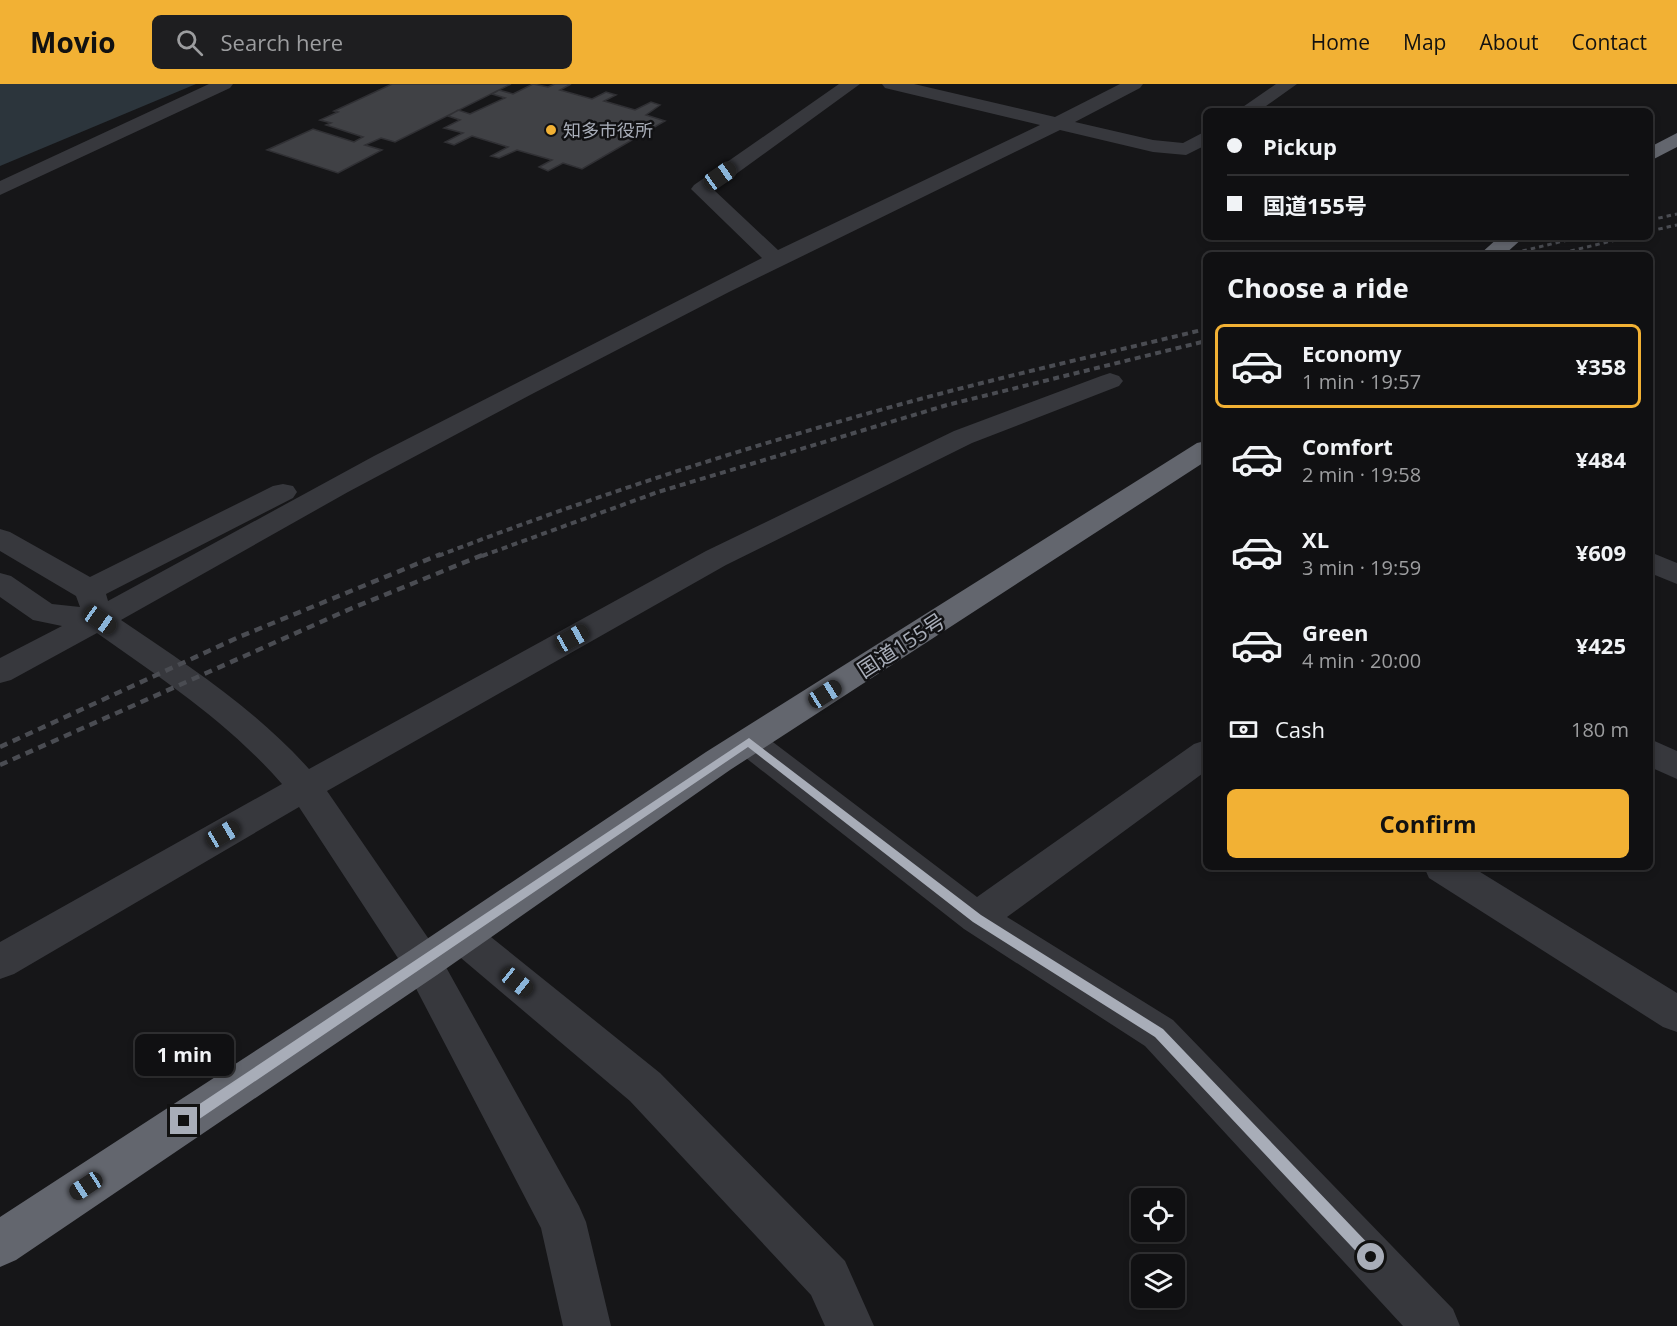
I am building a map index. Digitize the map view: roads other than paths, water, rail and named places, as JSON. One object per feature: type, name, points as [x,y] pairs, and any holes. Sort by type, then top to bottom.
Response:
[{"type":"highway","points":[[1653,152],[1677,139]]},
{"type":"highway","points":[[1494,252],[1509,240]]},
{"type":"highway","name":"国道155号","points":[[0,1244],[423,963],[749,742],[1203,451]]},
{"type":"street","points":[[0,189],[224,84]]},
{"type":"street","points":[[770,254],[701,189],[851,84]]},
{"type":"street","points":[[891,84],[1172,149],[1186,149],[1203,139]]},
{"type":"street","points":[[0,584],[45,613],[95,605],[292,511],[664,316],[770,254],[1102,84]]},
{"type":"street","points":[[0,672],[95,605],[615,319],[770,254],[1057,124],[1134,84]]},
{"type":"street","points":[[1251,108],[1288,84]]},
{"type":"street","points":[[0,962],[304,787],[716,558],[963,437],[1110,381]]},
{"type":"street","points":[[0,538],[95,605],[213,699],[280,759],[304,787],[423,963],[563,1222],[587,1326]]},
{"type":"street","points":[[1653,563],[1677,574]]},
{"type":"street","points":[[749,742],[977,918],[1159,1033],[1436,1326]]},
{"type":"street","points":[[1653,754],[1677,766]]},
{"type":"street","points":[[977,918],[1203,755]]},
{"type":"street","points":[[1447,870],[1677,1014]]},
{"type":"street","points":[[462,936],[645,1087],[828,1278],[850,1326]]},
{"type":"railway","points":[[1653,219],[1677,214]]},
{"type":"railway","points":[[1653,230],[1677,225]]},
{"type":"railway","points":[[1518,252],[1568,240]]},
{"type":"railway","points":[[1566,252],[1616,240]]},
{"type":"railway","points":[[438,556],[608,494],[840,421],[1013,375],[1203,330]]},
{"type":"railway","points":[[482,556],[658,492],[947,405],[1203,342]]},
{"type":"railway","points":[[0,747],[239,637],[441,554]]},
{"type":"railway","points":[[0,765],[350,609],[485,554]]},
{"type":"place","name":"知多市役所","points":[[551,130]]}]
